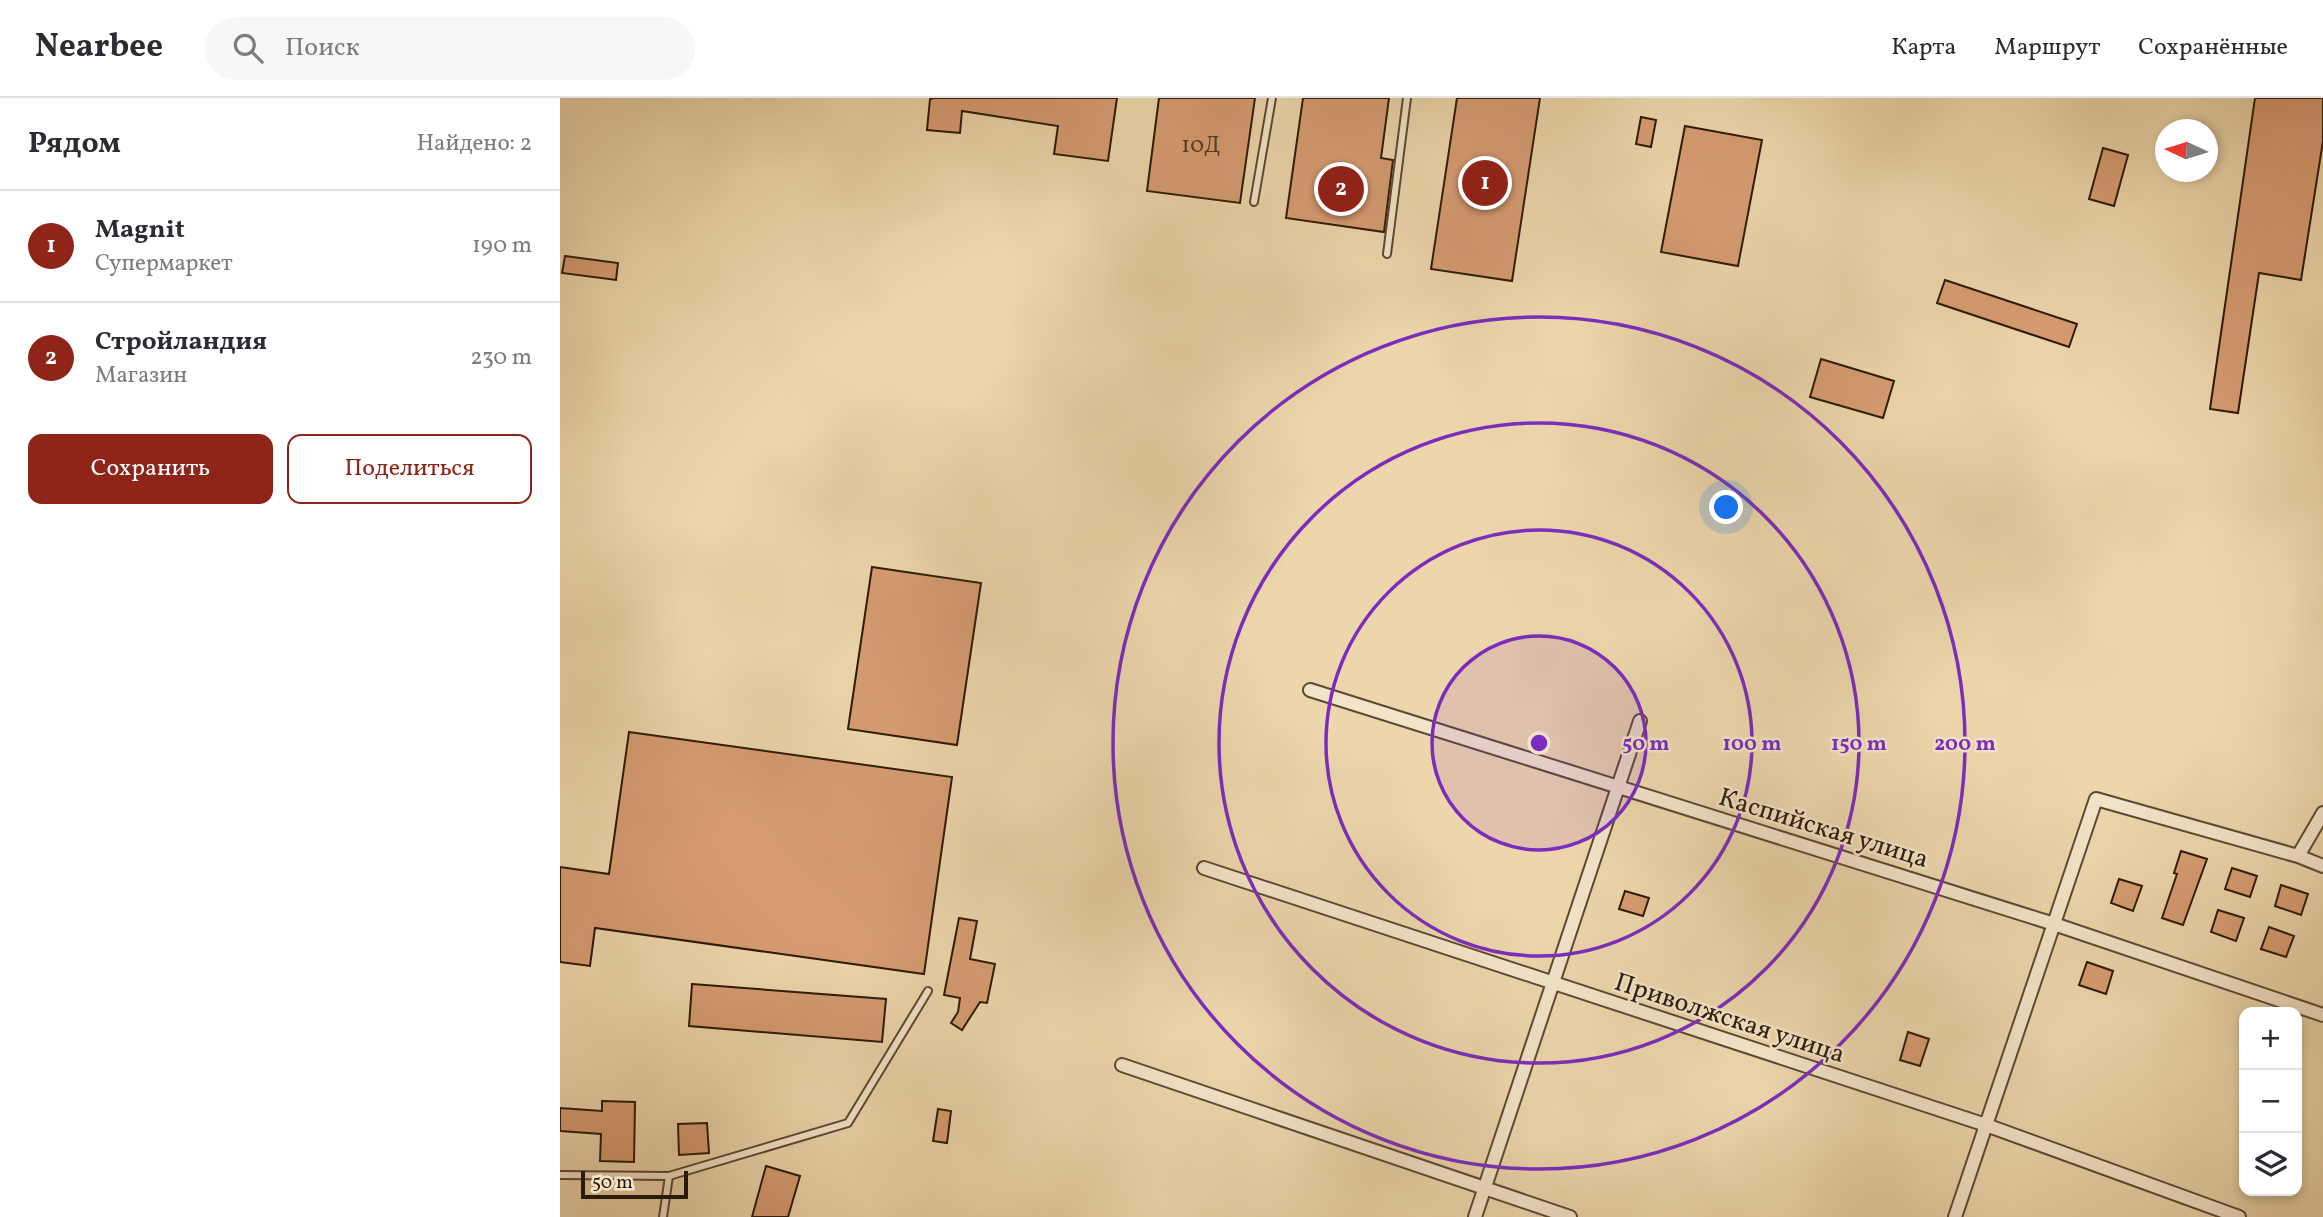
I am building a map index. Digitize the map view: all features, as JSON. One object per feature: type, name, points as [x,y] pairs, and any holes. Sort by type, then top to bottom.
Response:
[{"type":"street","name":"Каспийская улица","points":[[1310,690],[2054,924],[2323,1015]]},
{"type":"street","points":[[1475,1217],[1640,721]]},
{"type":"street","points":[[1955,1217],[2096,799],[2298,856],[2323,866]]},
{"type":"street","points":[[2298,856],[2323,813]]},
{"type":"street","name":"Приволжская улица","points":[[1204,868],[1986,1125],[2239,1217]]},
{"type":"street","points":[[1122,1065],[1570,1217]]},
{"type":"lane","points":[[1254,202],[1272,98]]},
{"type":"lane","points":[[1387,254],[1407,98]]},
{"type":"lane","points":[[560,1175],[669,1176],[848,1123],[928,991]]},
{"type":"lane","points":[[663,1217],[669,1176]]},
{"type":"building","points":[[1117,98],[1108,161],[1054,154],[1058,126],[962,111],[960,133],[927,130],[930,99]]},
{"type":"building","points":[[1159,98],[1255,98],[1240,203],[1147,191]]},
{"type":"building","points":[[1303,98],[1389,98],[1381,158],[1393,160],[1384,232],[1286,218]]},
{"type":"building","points":[[1457,98],[1540,98],[1512,281],[1431,269]]},
{"type":"building","points":[[2255,98],[2323,98],[2323,141],[2301,280],[2259,273],[2238,413],[2210,409]]},
{"type":"building","points":[[1641,117],[1656,120],[1651,147],[1636,144]]},
{"type":"building","points":[[1685,126],[1762,140],[1738,266],[1661,252]]},
{"type":"building","points":[[2103,148],[2128,155],[2114,206],[2089,199]]},
{"type":"building","points":[[565,256],[618,263],[616,280],[562,273]]},
{"type":"building","points":[[1945,280],[2077,324],[2069,347],[1937,303]]},
{"type":"building","points":[[1821,359],[1894,381],[1883,418],[1810,397]]},
{"type":"building","points":[[872,567],[981,583],[957,745],[848,729]]},
{"type":"building","points":[[629,732],[952,777],[924,974],[595,928],[590,966],[560,962],[560,867],[609,874]]},
{"type":"building","points":[[2181,851],[2207,859],[2183,925],[2162,918],[2177,874],[2174,873]]},
{"type":"building","points":[[2232,868],[2257,876],[2250,897],[2225,889]]},
{"type":"building","points":[[2119,879],[2142,886],[2133,911],[2111,903]]},
{"type":"building","points":[[2281,885],[2308,894],[2301,915],[2275,906]]},
{"type":"building","points":[[1625,891],[1649,898],[1643,916],[1619,909]]},
{"type":"building","points":[[2218,910],[2244,918],[2236,941],[2211,932]]},
{"type":"building","points":[[959,918],[977,921],[970,959],[995,964],[987,1003],[980,1002],[962,1030],[951,1023],[958,1012],[960,998],[944,995]]},
{"type":"building","points":[[2269,927],[2294,936],[2286,957],[2261,949]]},
{"type":"building","points":[[2087,962],[2113,971],[2106,994],[2079,985]]},
{"type":"building","points":[[692,984],[886,999],[882,1042],[689,1026]]},
{"type":"building","points":[[1908,1032],[1929,1039],[1920,1066],[1900,1060]]},
{"type":"building","points":[[602,1101],[635,1102],[634,1162],[600,1161],[601,1134],[560,1131],[560,1108],[602,1111]]},
{"type":"building","points":[[938,1109],[951,1111],[947,1143],[933,1141]]},
{"type":"building","points":[[707,1123],[709,1153],[679,1155],[678,1124]]},
{"type":"building","points":[[766,1166],[800,1176],[788,1217],[752,1217]]},
{"type":"place","name":"Magnit","points":[[1485,183]]},
{"type":"place","name":"Стройландия","points":[[1341,189]]}]
